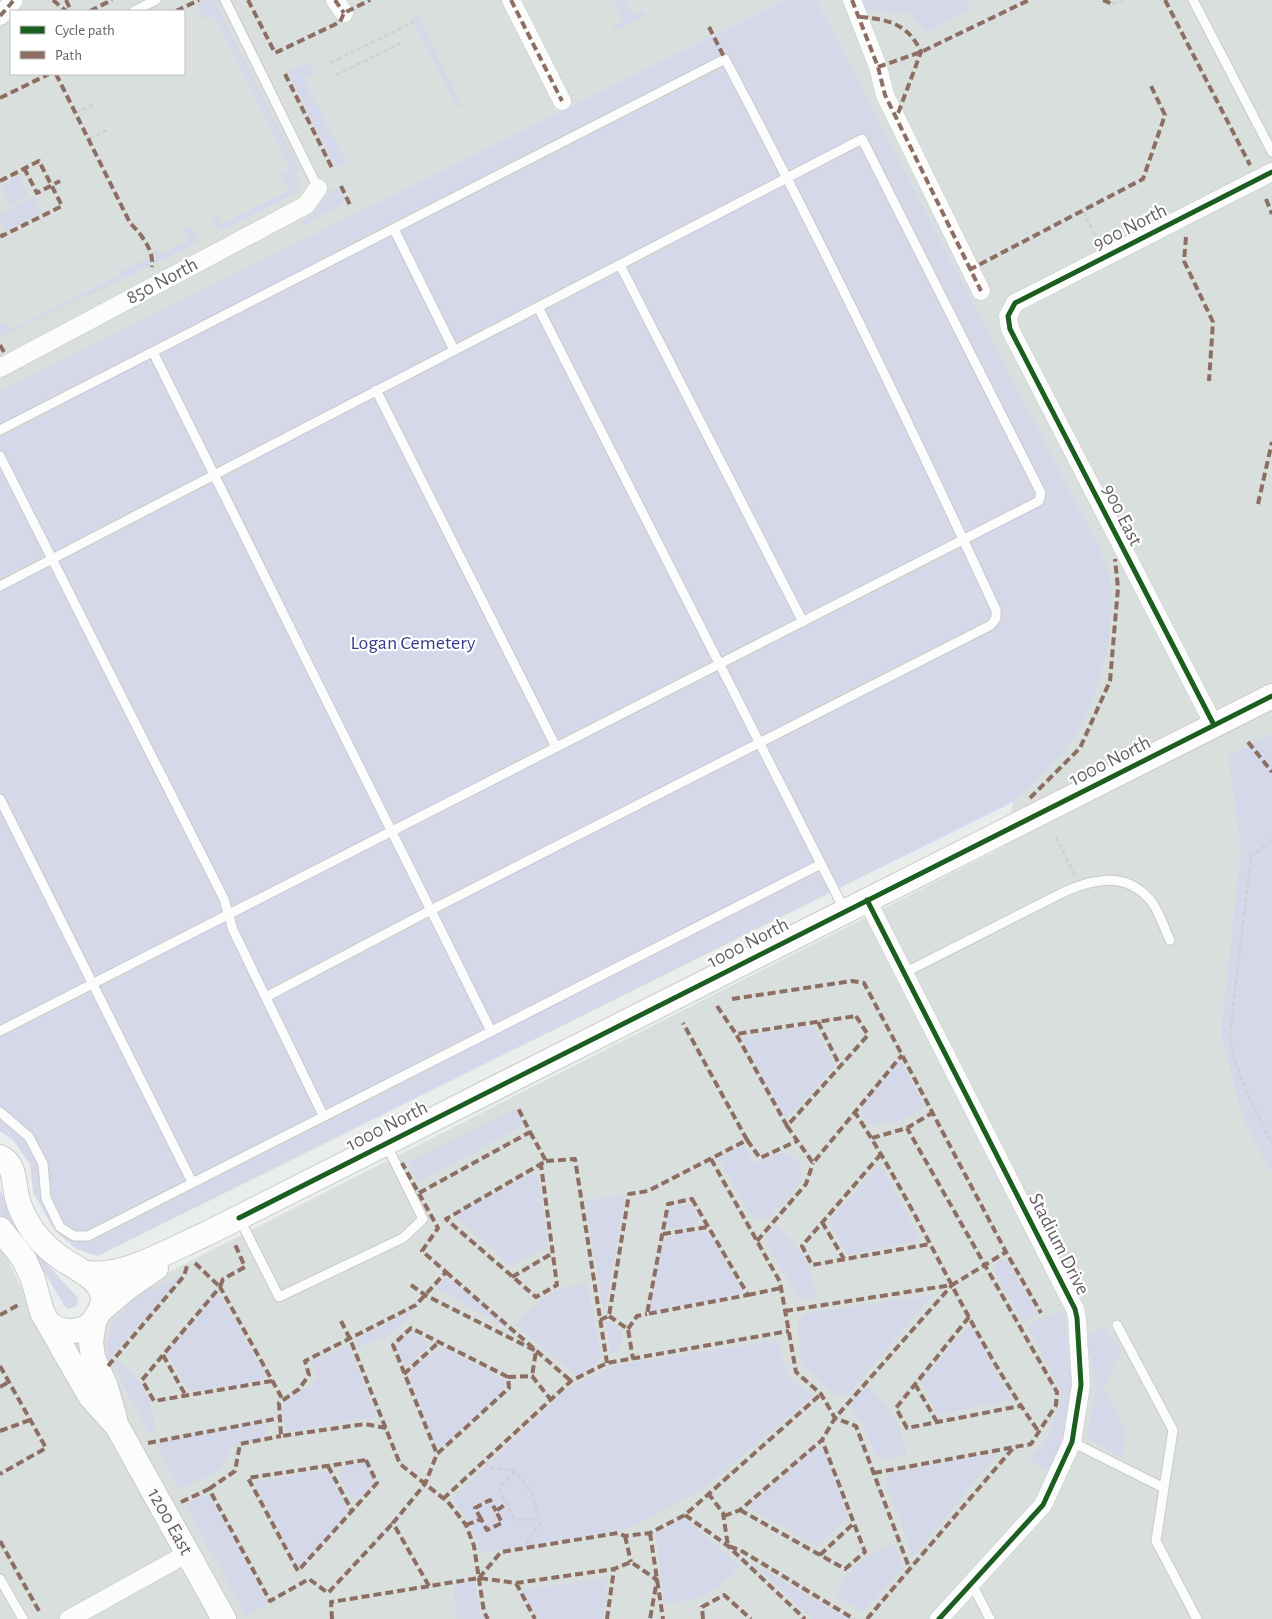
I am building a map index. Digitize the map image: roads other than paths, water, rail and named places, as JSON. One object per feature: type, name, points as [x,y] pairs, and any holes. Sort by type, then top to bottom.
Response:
[{"type":"street","points":[[0,16],[14,0]]},
{"type":"street","points":[[511,0],[562,101]]},
{"type":"street","points":[[852,0],[878,67],[885,95],[981,291]]},
{"type":"street","name":"900 North","points":[[1008,316],[1015,303],[1272,172]]},
{"type":"street","name":"850 North","points":[[0,368],[306,205],[318,188]]},
{"type":"street","name":"900 East","points":[[1008,316],[1010,329],[1214,725]]},
{"type":"street","name":"1000 North","points":[[87,1273],[102,1275],[121,1271],[239,1218],[1214,725],[1268,700]]},
{"type":"street","name":"Stadium Drive","points":[[867,900],[1078,1318],[1081,1385],[1072,1442],[1043,1505],[940,1619]]},
{"type":"street","name":"1200 East","points":[[0,1157],[5,1159],[11,1168],[17,1200],[30,1226],[57,1256],[87,1273],[100,1289],[98,1316],[91,1342],[93,1357],[106,1387],[116,1426]]},
{"type":"street","name":"1200 East","points":[[0,1229],[24,1259],[33,1279],[42,1312],[90,1396],[116,1426],[224,1619]]},
{"type":"street","name":"1000 North","points":[[98,1316],[128,1287],[206,1234]]},
{"type":"street","points":[[49,1324],[64,1331],[73,1331],[84,1329],[98,1316]]},
{"type":"street","points":[[69,1619],[188,1553]]},
{"type":"lane","points":[[136,10],[156,0]]},
{"type":"lane","points":[[225,0],[318,188]]},
{"type":"lane","points":[[1193,0],[1272,152]]},
{"type":"lane","points":[[0,430],[725,59],[788,177],[964,540],[996,610],[996,618],[991,625],[760,745],[431,910],[266,997]]},
{"type":"lane","points":[[0,586],[862,139],[1041,493],[1039,501],[964,540],[0,1031]]},
{"type":"lane","points":[[394,229],[454,350]]},
{"type":"lane","points":[[620,264],[802,622]]},
{"type":"lane","points":[[538,307],[845,911]]},
{"type":"lane","points":[[153,352],[491,1031]]},
{"type":"lane","points":[[376,390],[556,747]]},
{"type":"lane","points":[[0,456],[224,899],[232,930],[323,1115]]},
{"type":"lane","points":[[0,799],[94,983],[192,1182]]},
{"type":"lane","points":[[0,1112],[29,1137],[43,1164],[46,1198],[60,1227],[74,1236],[88,1236],[323,1115],[821,864]]},
{"type":"lane","points":[[904,973],[1079,885],[1111,878],[1136,887],[1152,902],[1170,940]]},
{"type":"lane","points":[[239,1218],[279,1297],[402,1238],[423,1219],[386,1143]]},
{"type":"lane","points":[[1118,1325],[1173,1430],[1156,1541],[1197,1619]]},
{"type":"lane","points":[[1072,1442],[1164,1488]]},
{"type":"lane","points":[[0,1578],[23,1619]]},
{"type":"lane","points":[[972,1584],[990,1619]]},
{"type":"park label","name":"Logan Cemetery","points":[[413,643]]}]
